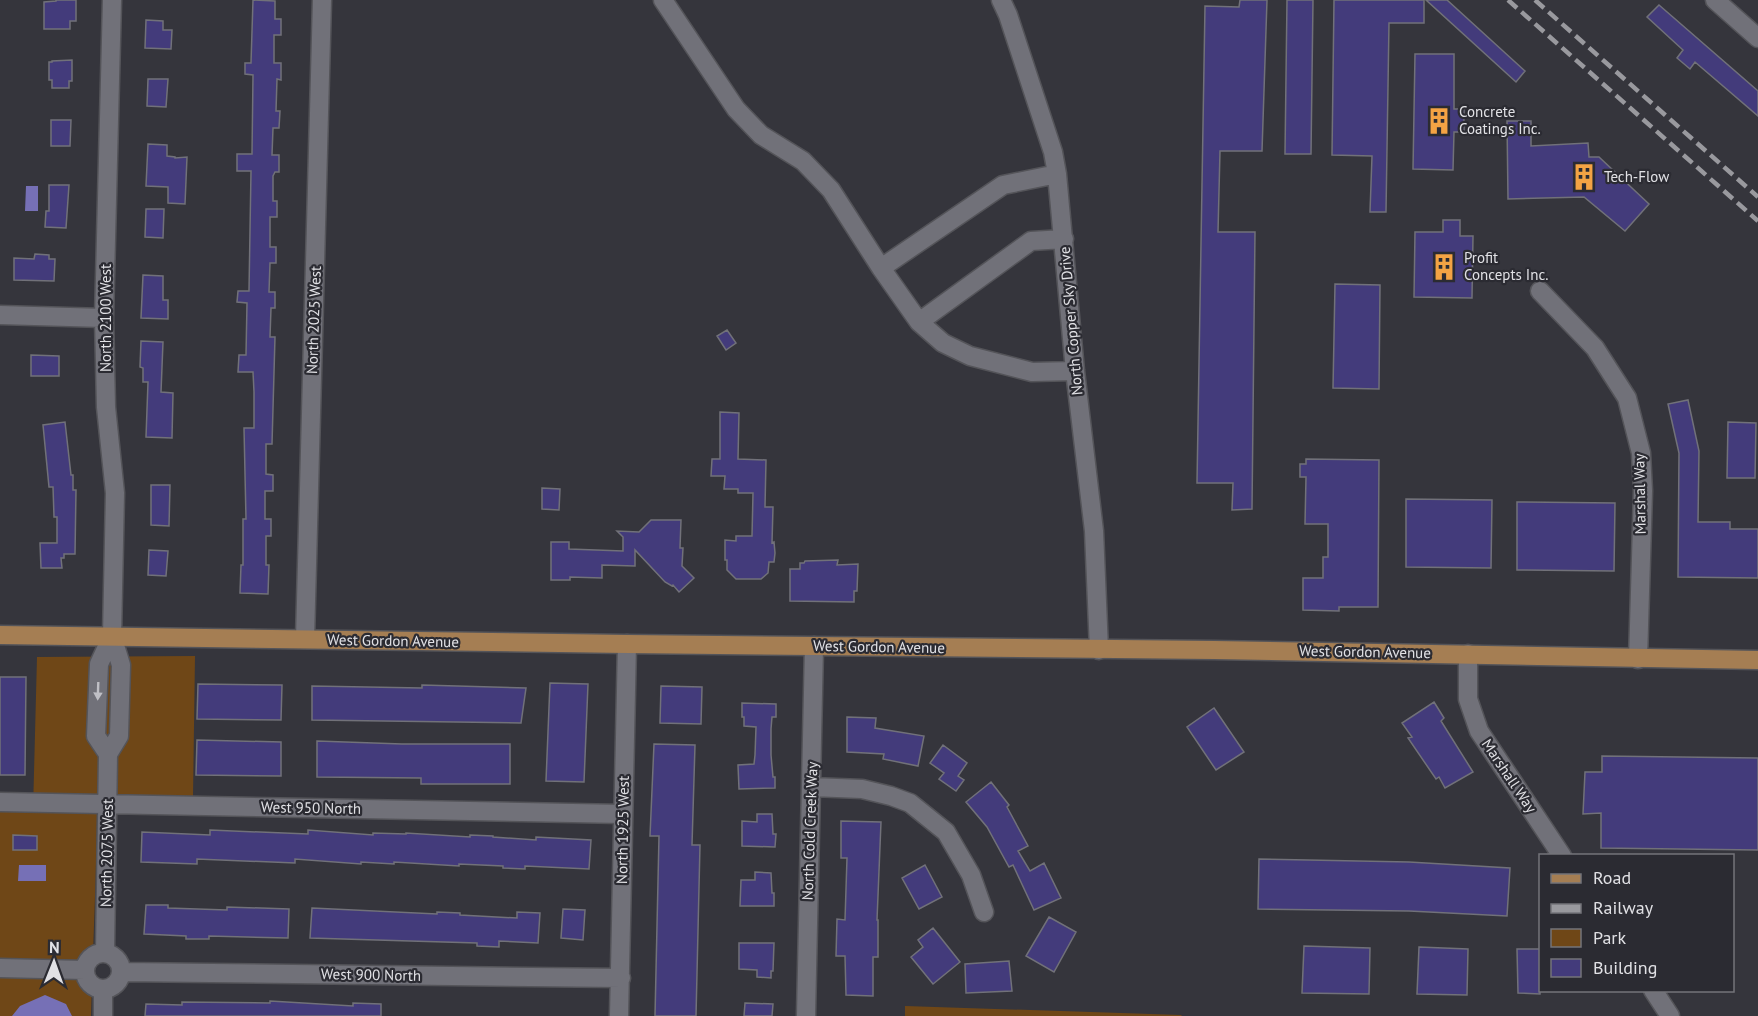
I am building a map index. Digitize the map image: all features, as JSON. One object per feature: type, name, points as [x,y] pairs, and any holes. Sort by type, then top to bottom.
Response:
[{"type":"main road","name":"West Gordon Avenue","points":[[0,635],[1214,650],[1758,660]]},
{"type":"street","name":"North 2100 West","points":[[112,0],[104,318],[106,406],[115,493],[112,636]]},
{"type":"street","name":"North 2025 West","points":[[305,639],[322,0]]},
{"type":"street","points":[[663,0],[736,109],[761,135],[803,161],[831,190],[919,322],[942,343],[970,356],[1032,372],[1075,371]]},
{"type":"street","name":"North Copper Sky Drive","points":[[1000,0],[1008,15],[1053,152],[1057,174],[1075,371],[1094,531],[1098,650]]},
{"type":"street","points":[[1715,0],[1758,38]]},
{"type":"street","points":[[881,268],[1003,184],[1057,174]]},
{"type":"street","points":[[919,322],[1031,241],[1064,238]]},
{"type":"street","name":"Marshal Way","points":[[1540,291],[1595,348],[1627,398],[1630,409],[1641,453],[1643,491],[1638,659]]},
{"type":"street","points":[[0,315],[104,318]]},
{"type":"street","name":"North 2075 West","points":[[105,953],[108,754],[96,736],[99,664],[112,636]]},
{"type":"street","name":"North 1925 West","points":[[619,1016],[627,644]]},
{"type":"street","name":"North Cold Creek Way","points":[[806,1016],[814,646]]},
{"type":"street","name":"Marshall Way","points":[[1468,654],[1468,699],[1479,731],[1561,854]]},
{"type":"street","points":[[812,787],[862,789],[910,803],[946,832],[971,875],[984,912]]},
{"type":"street","name":"West 950 North","points":[[0,802],[623,814]]},
{"type":"street","points":[[105,953],[117,959],[122,972],[118,982],[109,989],[103,990],[90,984],[85,970],[91,958],[105,953]]},
{"type":"street","points":[[0,968],[85,970]]},
{"type":"street","name":"West 900 North","points":[[122,972],[621,978]]},
{"type":"street","points":[[103,990],[103,1016]]},
{"type":"street","points":[[1654,992],[1670,1016]]},
{"type":"green space","points":[[195,656],[193,797],[97,795],[91,1016],[0,1016],[0,811],[33,811],[37,657]]},
{"type":"green space","points":[[905,1006],[1181,1015],[1182,1016],[905,1016]]},
{"type":"shaded area","points":[[26,186],[38,186],[38,211],[25,211]]},
{"type":"shaded area","points":[[19,865],[46,865],[46,881],[18,881]]},
{"type":"shaded area","points":[[45,995],[66,1004],[72,1016],[12,1016],[20,1006]]},
{"type":"building","points":[[76,0],[76,21],[70,21],[70,29],[44,29],[44,2]]},
{"type":"building","points":[[253,0],[275,1],[275,19],[281,19],[281,35],[274,35],[274,63],[281,63],[281,80],[277,79],[276,111],[280,111],[279,128],[273,128],[272,155],[279,155],[279,172],[275,172],[273,176],[273,201],[277,201],[277,217],[270,217],[270,247],[276,247],[276,263],[270,263],[269,292],[275,292],[275,308],[271,308],[270,337],[275,337],[272,444],[266,444],[266,474],[273,475],[273,491],[265,491],[265,519],[271,519],[271,536],[266,536],[266,565],[269,565],[268,594],[240,593],[241,565],[243,565],[243,519],[246,519],[244,428],[254,428],[254,392],[253,372],[238,372],[239,355],[246,355],[247,303],[237,302],[238,291],[249,291],[251,171],[237,171],[237,154],[252,154],[253,75],[245,74],[245,63],[251,63]]},
{"type":"building","points":[[1240,0],[1267,0],[1262,151],[1220,151],[1218,232],[1255,232],[1252,509],[1232,510],[1233,483],[1197,483],[1205,6],[1239,7]]},
{"type":"building","points":[[1287,0],[1313,0],[1311,154],[1285,154]]},
{"type":"building","points":[[1334,0],[1424,0],[1424,23],[1389,23],[1386,212],[1370,212],[1372,156],[1332,155]]},
{"type":"building","points":[[1426,0],[1447,0],[1525,71],[1516,82]]},
{"type":"building","points":[[1659,5],[1758,91],[1758,116],[1695,62],[1690,69],[1677,58],[1683,50],[1647,17]]},
{"type":"building","points":[[146,20],[163,21],[163,30],[172,30],[171,49],[145,48]]},
{"type":"building","name":"Concrete Coatings Inc.","points":[[1415,54],[1454,54],[1454,109],[1464,109],[1464,132],[1454,132],[1453,170],[1413,169]]},
{"type":"building","points":[[72,60],[72,81],[69,81],[69,88],[52,88],[52,80],[49,80],[49,62]]},
{"type":"building","points":[[148,79],[168,79],[166,107],[147,106]]},
{"type":"building","points":[[51,120],[71,120],[70,146],[51,146]]},
{"type":"building","name":"Tech-Flow","points":[[1507,121],[1531,121],[1531,146],[1588,143],[1589,157],[1599,157],[1649,204],[1625,231],[1584,197],[1508,199]]},
{"type":"building","points":[[148,144],[167,145],[167,156],[187,157],[185,204],[168,203],[168,187],[146,186]]},
{"type":"building","points":[[49,185],[69,185],[66,228],[45,227],[46,211],[49,211]]},
{"type":"building","points":[[146,209],[164,209],[163,238],[145,237]]},
{"type":"building","name":"Profit Concepts Inc.","points":[[1443,220],[1460,220],[1460,236],[1473,236],[1472,298],[1414,297],[1415,232],[1443,232]]},
{"type":"building","points":[[35,254],[49,255],[49,259],[55,259],[54,281],[14,280],[14,258],[34,259]]},
{"type":"building","points":[[143,275],[163,276],[163,300],[168,300],[168,319],[141,318]]},
{"type":"building","points":[[1335,284],[1380,285],[1379,389],[1333,388]]},
{"type":"building","points":[[727,330],[736,343],[726,350],[717,336]]},
{"type":"building","points":[[141,341],[163,342],[161,392],[173,393],[172,438],[146,437],[148,382],[143,382],[143,368],[140,367]]},
{"type":"building","points":[[31,355],[59,356],[59,376],[31,376]]},
{"type":"building","points":[[1688,400],[1699,451],[1698,522],[1730,522],[1730,529],[1758,529],[1758,578],[1678,577],[1679,453],[1668,404]]},
{"type":"building","points":[[720,412],[739,413],[738,459],[766,460],[765,507],[773,507],[772,543],[774,542],[775,553],[774,562],[769,562],[768,573],[761,579],[736,579],[727,570],[725,540],[736,541],[736,536],[752,536],[753,493],[738,493],[738,489],[724,489],[725,476],[711,476],[712,459],[720,459]]},
{"type":"building","points":[[65,422],[73,490],[76,490],[75,554],[64,554],[64,558],[61,558],[62,568],[41,568],[40,543],[57,543],[57,517],[54,517],[53,487],[49,487],[43,425]]},
{"type":"building","points":[[1728,422],[1756,423],[1755,478],[1727,478]]},
{"type":"building","points":[[1306,459],[1379,460],[1378,607],[1339,607],[1339,611],[1303,610],[1303,578],[1323,578],[1323,557],[1328,557],[1328,524],[1305,524],[1306,477],[1300,477],[1300,464],[1306,464]]},
{"type":"building","points":[[151,485],[170,485],[169,526],[151,525]]},
{"type":"building","points":[[542,488],[560,489],[559,510],[542,509]]},
{"type":"building","points":[[1406,499],[1492,500],[1491,568],[1406,567]]},
{"type":"building","points":[[1517,502],[1615,503],[1614,571],[1517,570]]},
{"type":"building","points":[[651,520],[681,520],[682,566],[694,578],[679,592],[673,585],[665,582],[635,550],[635,566],[602,565],[602,578],[570,577],[570,580],[551,580],[551,542],[569,542],[569,549],[623,551],[623,537],[617,531],[639,532]]},
{"type":"building","points":[[149,550],[168,551],[166,576],[148,575]]},
{"type":"building","points":[[838,560],[837,565],[858,564],[857,591],[854,591],[854,602],[790,601],[790,569],[800,569],[800,563],[805,561]]},
{"type":"building","points":[[0,677],[26,677],[25,775],[0,775]]},
{"type":"building","points":[[550,683],[588,684],[584,782],[546,781]]},
{"type":"building","points":[[198,684],[282,685],[281,720],[197,719]]},
{"type":"building","points":[[422,685],[526,688],[521,723],[312,720],[312,686],[422,688]]},
{"type":"building","points":[[661,686],[702,687],[701,724],[660,723]]},
{"type":"building","points":[[1434,702],[1444,718],[1441,721],[1473,772],[1445,788],[1439,777],[1436,779],[1408,738],[1412,737],[1402,723]]},
{"type":"building","points":[[742,703],[776,704],[776,717],[772,717],[771,729],[775,788],[739,789],[738,765],[754,764],[756,727],[744,726]]},
{"type":"building","points":[[1214,708],[1244,752],[1216,770],[1187,727]]},
{"type":"building","points":[[847,717],[876,718],[875,728],[924,736],[918,766],[883,759],[884,754],[847,752]]},
{"type":"building","points":[[197,740],[281,742],[281,776],[196,775]]},
{"type":"building","points":[[317,741],[510,744],[510,784],[421,784],[421,778],[317,777]]},
{"type":"building","points":[[654,744],[695,745],[692,845],[700,845],[696,1016],[655,1016],[659,836],[650,836]]},
{"type":"building","points":[[943,745],[967,763],[958,776],[964,780],[956,791],[939,779],[944,773],[930,763]]},
{"type":"building","points":[[1602,756],[1758,758],[1758,850],[1601,848],[1601,813],[1583,814],[1585,772],[1602,772]]},
{"type":"building","points":[[991,782],[1009,805],[1007,807],[1028,846],[1018,851],[1030,871],[1044,863],[1061,898],[1034,910],[1013,865],[1009,867],[987,827],[966,802]]},
{"type":"building","points":[[757,814],[772,814],[773,834],[776,834],[775,847],[742,846],[742,821],[757,822]]},
{"type":"building","points":[[841,821],[881,822],[877,920],[878,957],[873,957],[873,996],[846,995],[845,956],[836,956],[837,919],[845,920],[847,858],[841,858]]},
{"type":"building","points":[[210,830],[308,834],[308,830],[373,835],[373,833],[406,833],[536,840],[536,837],[591,840],[589,869],[525,866],[525,869],[503,868],[503,866],[394,862],[394,864],[361,862],[361,864],[295,859],[295,863],[197,859],[197,864],[141,862],[142,832],[210,835]]},
{"type":"building","points":[[13,835],[37,836],[37,850],[13,850]]},
{"type":"building","points":[[1259,859],[1409,862],[1510,868],[1507,916],[1409,911],[1258,909]]},
{"type":"building","points":[[925,865],[942,897],[919,909],[902,878]]},
{"type":"building","points":[[755,872],[771,873],[774,906],[740,906],[741,880],[755,880]]},
{"type":"building","points":[[146,905],[227,910],[227,907],[289,909],[288,938],[209,936],[209,939],[186,939],[186,936],[144,934]]},
{"type":"building","points":[[312,908],[460,913],[460,915],[517,918],[517,912],[540,913],[538,943],[499,941],[499,947],[477,946],[477,943],[310,938]]},
{"type":"building","points":[[563,909],[585,910],[583,940],[561,938]]},
{"type":"building","points":[[1049,917],[1076,932],[1054,972],[1026,956]]},
{"type":"building","points":[[933,928],[960,962],[933,984],[911,957],[923,947],[918,940]]},
{"type":"building","points":[[739,943],[774,943],[771,978],[757,977],[757,970],[739,969]]},
{"type":"building","points":[[1304,946],[1370,948],[1369,994],[1302,993]]},
{"type":"building","points":[[1419,947],[1468,949],[1467,995],[1417,994]]},
{"type":"building","points":[[1517,949],[1539,949],[1540,994],[1518,993]]},
{"type":"building","points":[[1009,961],[1012,991],[966,993],[965,964]]},
{"type":"building","points":[[270,1001],[353,1006],[353,1003],[381,1004],[381,1016],[145,1016],[146,1004],[270,1003]]},
{"type":"building","points":[[745,1003],[773,1004],[772,1016],[744,1016]]},
{"type":"railway","points":[[1508,0],[1758,221]]},
{"type":"railway","points":[[1535,0],[1758,197]]},
{"type":"place","name":"Concrete Coatings Inc.","points":[[1439,121]]},
{"type":"place","name":"Tech-Flow","points":[[1584,177]]},
{"type":"place","name":"Profit Concepts Inc.","points":[[1444,267]]}]
